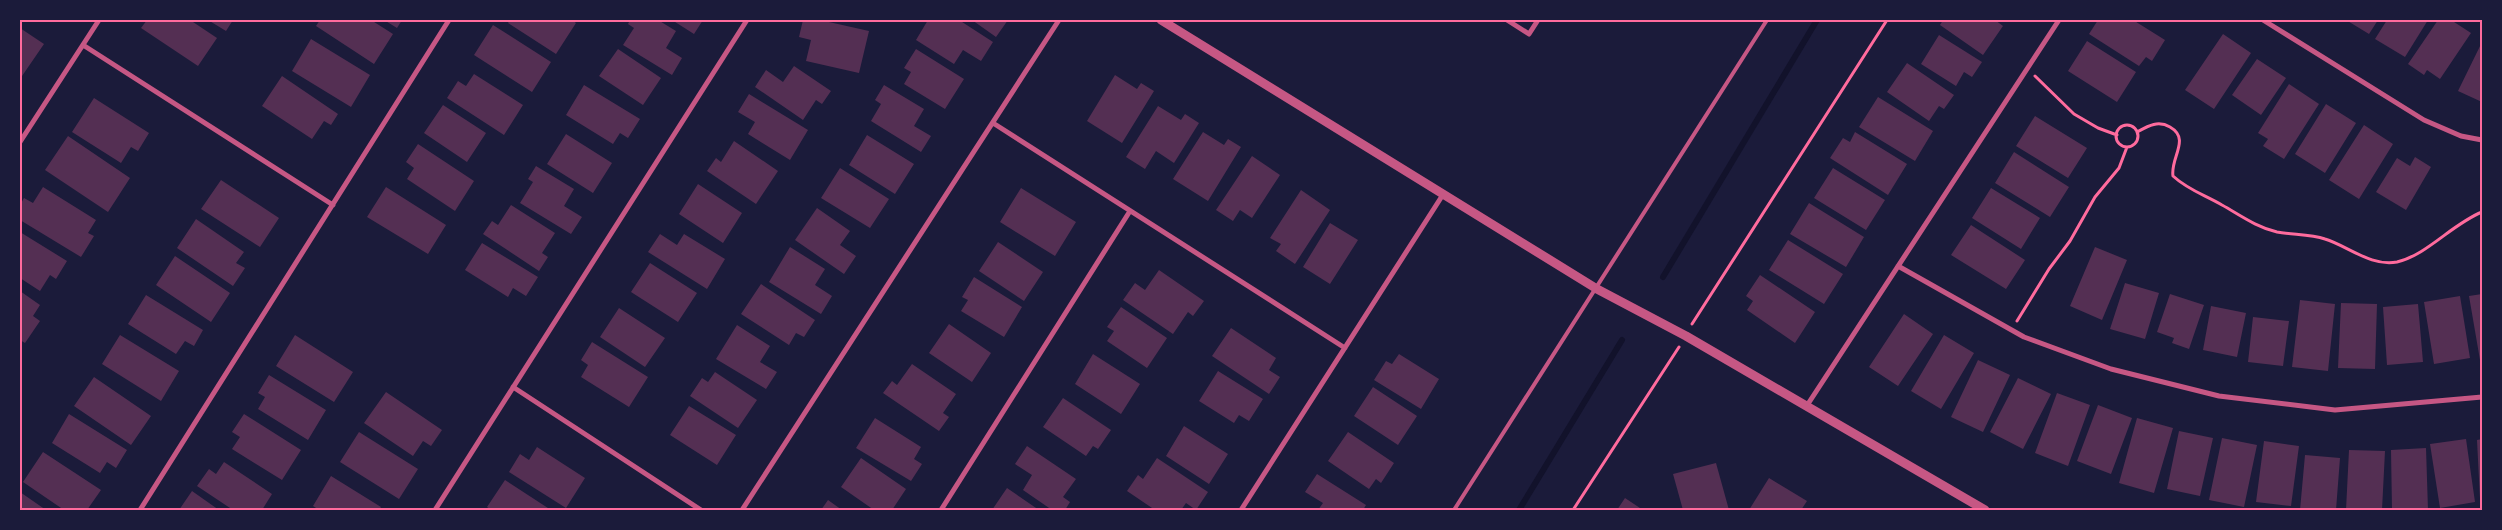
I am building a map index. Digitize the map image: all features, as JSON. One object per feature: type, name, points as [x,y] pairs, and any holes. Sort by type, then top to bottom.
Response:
[{"type":"street","points":[[20,142],[99,20]]},
{"type":"street","points":[[140,510],[450,20]]},
{"type":"street","points":[[435,510],[748,20]]},
{"type":"street","points":[[742,510],[1059,20]]},
{"type":"street","points":[[1161,20],[1597,289],[1686,336],[1985,510]]},
{"type":"street","points":[[1506,20],[1529,34],[1538,20]]},
{"type":"street","points":[[1806,407],[2059,20]]},
{"type":"street","points":[[2263,20],[2424,120],[2461,136],[2482,140]]},
{"type":"street","points":[[83,45],[333,205]]},
{"type":"street","points":[[993,123],[1345,348]]},
{"type":"street","points":[[1241,510],[1444,193]]},
{"type":"street","points":[[941,510],[1130,211]]},
{"type":"street","points":[[1898,266],[2024,337],[2111,369],[2220,396],[2335,410],[2482,397]]},
{"type":"street","points":[[513,387],[702,510]]},
{"type":"lane","points":[[1454,510],[1597,289],[1767,20]]},
{"type":"path","points":[[1573,510],[1887,20]]},
{"type":"path","points":[[2026,70],[2041,81],[2074,114],[2098,128],[2117,135]]},
{"type":"path","points":[[2137,132],[2156,123],[2164,123],[2174,129],[2180,143],[2172,167],[2173,176],[2193,191],[2224,206],[2253,224],[2276,232],[2327,239],[2368,258],[2396,262],[2409,258],[2457,225],[2482,212]]},
{"type":"path","points":[[2012,330],[2049,269],[2070,241],[2095,197],[2119,168],[2127,147],[2136,142],[2137,132],[2133,127],[2126,126],[2120,128],[2117,135],[2118,142],[2127,147]]},
{"type":"building","points":[[147,20],[190,20],[217,38],[198,66],[141,28]]},
{"type":"building","points":[[208,20],[233,20],[226,31]]},
{"type":"building","points":[[320,20],[371,20],[393,34],[374,64],[316,26]]},
{"type":"building","points":[[384,20],[402,20],[397,28]]},
{"type":"building","points":[[510,20],[572,20],[576,23],[556,54],[508,23]]},
{"type":"building","points":[[630,20],[658,20],[676,31],[666,48],[682,58],[672,75],[623,45],[634,28],[628,24]]},
{"type":"building","points":[[672,20],[703,20],[694,34]]},
{"type":"building","points":[[803,20],[820,20],[869,31],[859,73],[806,61],[811,40],[799,37]]},
{"type":"building","points":[[928,20],[959,20],[993,42],[981,61],[963,50],[954,64],[916,40]]},
{"type":"building","points":[[972,20],[1008,20],[996,37]]},
{"type":"building","points":[[1943,20],[1995,20],[2003,26],[1983,55],[1940,25]]},
{"type":"building","points":[[2098,20],[2133,20],[2165,40],[2152,61],[2146,57],[2139,66],[2089,34]]},
{"type":"building","points":[[2346,20],[2378,20],[2369,34]]},
{"type":"building","points":[[2387,20],[2428,20],[2405,57],[2375,39]]},
{"type":"building","points":[[2438,20],[2451,20],[2471,33],[2440,79],[2427,70],[2424,75],[2408,64]]},
{"type":"building","points":[[493,25],[551,62],[532,92],[474,55]]},
{"type":"building","points":[[20,28],[44,44],[20,79]]},
{"type":"building","points":[[2223,34],[2251,53],[2214,109],[2185,90]]},
{"type":"building","points":[[1939,35],[1982,62],[1972,77],[1964,72],[1956,86],[1921,64]]},
{"type":"building","points":[[311,39],[370,75],[351,107],[292,71]]},
{"type":"building","points":[[2087,41],[2136,72],[2117,102],[2068,71]]},
{"type":"building","points":[[2482,42],[2482,102],[2458,91]]},
{"type":"building","points":[[618,49],[661,78],[643,105],[599,76]]},
{"type":"building","points":[[916,49],[964,79],[945,109],[904,84],[911,72],[904,68]]},
{"type":"building","points":[[2257,59],[2286,78],[2261,115],[2232,95]]},
{"type":"building","points":[[1907,63],[1954,95],[1944,109],[1939,106],[1929,121],[1887,92]]},
{"type":"building","points":[[794,66],[831,91],[822,104],[816,100],[803,120],[755,87],[766,70],[783,82]]},
{"type":"building","points":[[474,74],[523,105],[504,135],[447,98],[458,81],[466,86]]},
{"type":"building","points":[[1115,75],[1137,89],[1141,83],[1154,91],[1122,143],[1087,121]]},
{"type":"building","points":[[282,76],[338,114],[331,125],[324,121],[312,139],[262,106]]},
{"type":"building","points":[[2289,84],[2319,104],[2284,159],[2263,146],[2268,139],[2258,133]]},
{"type":"building","points":[[584,85],[640,119],[628,138],[620,133],[613,144],[566,115]]},
{"type":"building","points":[[884,85],[924,109],[914,126],[931,136],[921,152],[871,121],[881,104],[875,100]]},
{"type":"building","points":[[749,94],[808,130],[790,160],[748,134],[755,122],[738,112]]},
{"type":"building","points":[[1878,97],[1933,131],[1915,161],[1859,127]]},
{"type":"building","points":[[94,98],[149,133],[138,151],[131,147],[121,163],[72,132]]},
{"type":"building","points":[[2326,104],[2356,123],[2325,173],[2295,154]]},
{"type":"building","points":[[443,105],[486,133],[467,162],[424,133]]},
{"type":"building","points":[[1158,106],[1181,120],[1185,114],[1199,123],[1174,163],[1156,151],[1145,169],[1126,157]]},
{"type":"building","points":[[2035,116],[2087,148],[2068,178],[2016,146]]},
{"type":"building","points":[[2364,125],[2393,144],[2359,199],[2329,180]]},
{"type":"building","points":[[1203,132],[1224,145],[1228,139],[1241,147],[1208,201],[1173,179]]},
{"type":"building","points":[[1855,132],[1907,164],[1888,195],[1830,158],[1843,138],[1850,142]]},
{"type":"building","points":[[566,134],[612,163],[593,193],[547,164]]},
{"type":"building","points":[[867,135],[914,164],[895,194],[849,165]]},
{"type":"building","points":[[68,136],[130,178],[108,212],[45,170]]},
{"type":"building","points":[[734,141],[778,171],[756,204],[707,171],[716,158],[721,162]]},
{"type":"building","points":[[418,144],[474,181],[455,211],[407,179],[414,168],[406,162]]},
{"type":"building","points":[[2014,152],[2069,187],[2050,217],[1995,183]]},
{"type":"building","points":[[1252,156],[1280,175],[1252,218],[1240,210],[1233,221],[1216,210]]},
{"type":"building","points":[[2415,157],[2431,167],[2406,210],[2376,192],[2397,158],[2410,166]]},
{"type":"building","points":[[536,166],[574,189],[564,206],[582,217],[571,234],[520,203],[533,182],[528,179]]},
{"type":"building","points":[[840,168],[889,199],[870,228],[821,198]]},
{"type":"building","points":[[1833,168],[1885,200],[1866,230],[1814,198]]},
{"type":"building","points":[[221,180],[279,218],[260,247],[201,209]]},
{"type":"building","points":[[698,184],[742,213],[723,243],[679,214]]},
{"type":"building","points":[[43,187],[96,220],[88,233],[94,236],[81,257],[20,220],[20,205],[24,198],[33,203]]},
{"type":"building","points":[[386,187],[446,225],[428,254],[367,217]]},
{"type":"building","points":[[1021,188],[1076,222],[1055,256],[1000,222]]},
{"type":"building","points":[[1991,188],[2040,218],[2021,249],[1972,218]]},
{"type":"building","points":[[1301,190],[1330,210],[1295,264],[1276,251],[1281,244],[1270,238]]},
{"type":"building","points":[[1809,203],[1864,237],[1846,267],[1790,234]]},
{"type":"building","points":[[511,205],[555,233],[542,253],[548,257],[539,271],[483,234],[492,221],[498,225]]},
{"type":"building","points":[[817,208],[850,231],[840,245],[856,256],[844,274],[795,240]]},
{"type":"building","points":[[196,219],[244,252],[236,263],[245,268],[233,286],[177,248]]},
{"type":"building","points":[[1330,223],[1358,240],[1330,284],[1303,267]]},
{"type":"building","points":[[1971,225],[2025,260],[2006,289],[1951,255]]},
{"type":"building","points":[[20,232],[67,261],[56,279],[50,275],[40,291],[20,278]]},
{"type":"building","points":[[660,234],[677,245],[684,234],[725,259],[707,289],[648,252]]},
{"type":"building","points":[[1788,240],[1843,274],[1824,304],[1769,270]]},
{"type":"building","points":[[998,242],[1043,272],[1024,301],[979,271]]},
{"type":"building","points":[[482,243],[538,277],[526,296],[513,288],[508,297],[465,270]]},
{"type":"building","points":[[790,247],[825,269],[815,285],[832,296],[821,314],[769,282]]},
{"type":"building","points":[[2095,247],[2127,260],[2102,320],[2070,306]]},
{"type":"building","points":[[175,256],[230,293],[211,322],[156,285]]},
{"type":"building","points":[[650,263],[697,293],[678,322],[631,292]]},
{"type":"building","points":[[1159,270],[1204,301],[1193,316],[1188,312],[1173,334],[1123,300],[1135,283],[1145,290]]},
{"type":"building","points":[[1760,275],[1815,312],[1795,343],[1747,310],[1753,301],[1746,296]]},
{"type":"building","points":[[974,277],[1022,307],[1004,337],[961,311],[968,300],[962,297]]},
{"type":"building","points":[[2125,283],[2159,293],[2145,339],[2110,329]]},
{"type":"building","points":[[761,284],[815,320],[804,337],[796,333],[789,345],[741,314]]},
{"type":"building","points":[[20,291],[40,305],[33,316],[40,321],[25,343],[20,340]]},
{"type":"building","points":[[2170,294],[2204,305],[2189,349],[2172,343],[2174,338],[2157,332]]},
{"type":"building","points":[[2482,294],[2482,359],[2480,360],[2469,296]]},
{"type":"building","points":[[146,295],[203,330],[194,346],[185,341],[176,354],[128,324]]},
{"type":"building","points":[[2460,296],[2470,358],[2434,364],[2424,302]]},
{"type":"building","points":[[2300,300],[2335,304],[2328,371],[2292,367]]},
{"type":"building","points":[[2341,303],[2377,304],[2375,369],[2338,368]]},
{"type":"building","points":[[2418,304],[2423,362],[2387,365],[2383,307]]},
{"type":"building","points":[[2211,306],[2246,313],[2237,357],[2203,350]]},
{"type":"building","points":[[1121,307],[1167,338],[1147,368],[1107,341],[1114,331],[1107,327]]},
{"type":"building","points":[[619,308],[665,338],[645,367],[600,337]]},
{"type":"building","points":[[1904,314],[1933,334],[1898,386],[1869,367]]},
{"type":"building","points":[[2253,317],[2289,321],[2283,366],[2248,362]]},
{"type":"building","points":[[949,324],[991,353],[972,382],[929,353]]},
{"type":"building","points":[[737,325],[770,346],[760,362],[777,372],[766,389],[716,359]]},
{"type":"building","points":[[1231,328],[1276,358],[1269,370],[1280,377],[1269,394],[1212,356]]},
{"type":"building","points":[[120,335],[179,371],[161,401],[102,364]]},
{"type":"building","points":[[295,335],[353,372],[334,402],[276,366]]},
{"type":"building","points":[[1944,335],[1974,353],[1941,409],[1911,391]]},
{"type":"building","points":[[592,342],[648,377],[629,407],[581,377],[588,365],[581,360]]},
{"type":"building","points":[[1093,354],[1140,384],[1121,414],[1075,384]]},
{"type":"building","points":[[1399,354],[1439,379],[1421,409],[1374,380],[1386,361],[1392,364]]},
{"type":"building","points":[[1978,360],[2010,375],[1983,432],[1951,417]]},
{"type":"building","points":[[912,364],[956,394],[943,413],[949,417],[939,431],[883,393],[892,381],[897,385]]},
{"type":"building","points":[[1218,371],[1263,399],[1249,421],[1239,415],[1234,423],[1199,401]]},
{"type":"building","points":[[715,372],[757,400],[738,428],[690,396],[702,378],[708,382]]},
{"type":"building","points":[[269,375],[326,410],[308,440],[258,409],[265,397],[258,393]]},
{"type":"building","points":[[94,377],[151,416],[131,445],[74,406]]},
{"type":"building","points":[[2018,378],[2051,394],[2023,449],[1990,432]]},
{"type":"building","points":[[1373,387],[1417,416],[1398,445],[1354,416]]},
{"type":"building","points":[[386,392],[442,430],[431,446],[423,441],[413,456],[364,423]]},
{"type":"building","points":[[2057,393],[2090,405],[2068,466],[2035,453]]},
{"type":"building","points":[[1063,398],[1111,430],[1098,449],[1093,446],[1086,456],[1043,427]]},
{"type":"building","points":[[2098,405],[2132,418],[2111,474],[2077,461]]},
{"type":"building","points":[[689,406],[736,435],[717,465],[670,435]]},
{"type":"building","points":[[69,414],[127,450],[116,468],[107,462],[100,473],[52,443]]},
{"type":"building","points":[[244,414],[301,450],[282,480],[232,449],[240,437],[232,432]]},
{"type":"building","points":[[875,418],[921,447],[914,459],[922,464],[911,481],[856,448]]},
{"type":"building","points":[[2137,418],[2173,428],[2154,493],[2119,483]]},
{"type":"building","points":[[1184,426],[1228,454],[1209,484],[1166,456]]},
{"type":"building","points":[[2179,431],[2213,438],[2200,496],[2167,489]]},
{"type":"building","points":[[359,432],[418,469],[399,499],[340,462]]},
{"type":"building","points":[[1348,432],[1394,463],[1381,483],[1376,479],[1369,489],[1328,461]]},
{"type":"building","points":[[2222,438],[2257,445],[2244,507],[2209,500]]},
{"type":"building","points":[[2466,439],[2475,502],[2440,508],[2430,444]]},
{"type":"building","points":[[2482,439],[2482,499],[2480,499],[2477,440]]},
{"type":"building","points":[[2264,441],[2299,446],[2291,506],[2256,502]]},
{"type":"building","points":[[1027,446],[1076,479],[1063,497],[1070,502],[1065,510],[1052,510],[1023,490],[1032,475],[1015,464]]},
{"type":"building","points":[[537,447],[585,478],[566,508],[509,472],[520,454],[529,460]]},
{"type":"building","points":[[2426,448],[2428,510],[2392,510],[2391,450]]},
{"type":"building","points":[[2349,450],[2385,451],[2382,510],[2346,510]]},
{"type":"building","points":[[43,452],[101,490],[87,510],[64,510],[23,482]]},
{"type":"building","points":[[2305,455],[2340,458],[2336,510],[2300,510]]},
{"type":"building","points":[[861,458],[906,489],[892,510],[874,510],[841,487]]},
{"type":"building","points":[[1157,458],[1208,492],[1196,510],[1186,503],[1181,510],[1155,510],[1127,491],[1138,475],[1143,479]]},
{"type":"building","points":[[224,462],[272,494],[262,510],[233,510],[197,486],[209,469],[216,474]]},
{"type":"building","points":[[1716,463],[1729,510],[1683,510],[1673,474]]},
{"type":"building","points":[[1317,474],[1366,505],[1363,510],[1318,510],[1323,503],[1305,492]]},
{"type":"building","points":[[331,476],[381,507],[379,510],[319,510],[313,506]]},
{"type":"building","points":[[1769,478],[1807,501],[1801,510],[1749,510]]},
{"type":"building","points":[[505,480],[551,510],[491,510],[487,507]]},
{"type":"building","points":[[1007,488],[1039,510],[992,510]]},
{"type":"building","points":[[192,491],[219,510],[179,510]]},
{"type":"building","points":[[20,492],[46,510],[20,510]]},
{"type":"building","points":[[1625,498],[1643,510],[1617,510]]},
{"type":"building","points":[[828,500],[842,510],[821,510]]},
{"type":"waterway","points":[[1663,277],[1817,20]]},
{"type":"waterway","points":[[1519,510],[1622,340]]}]
